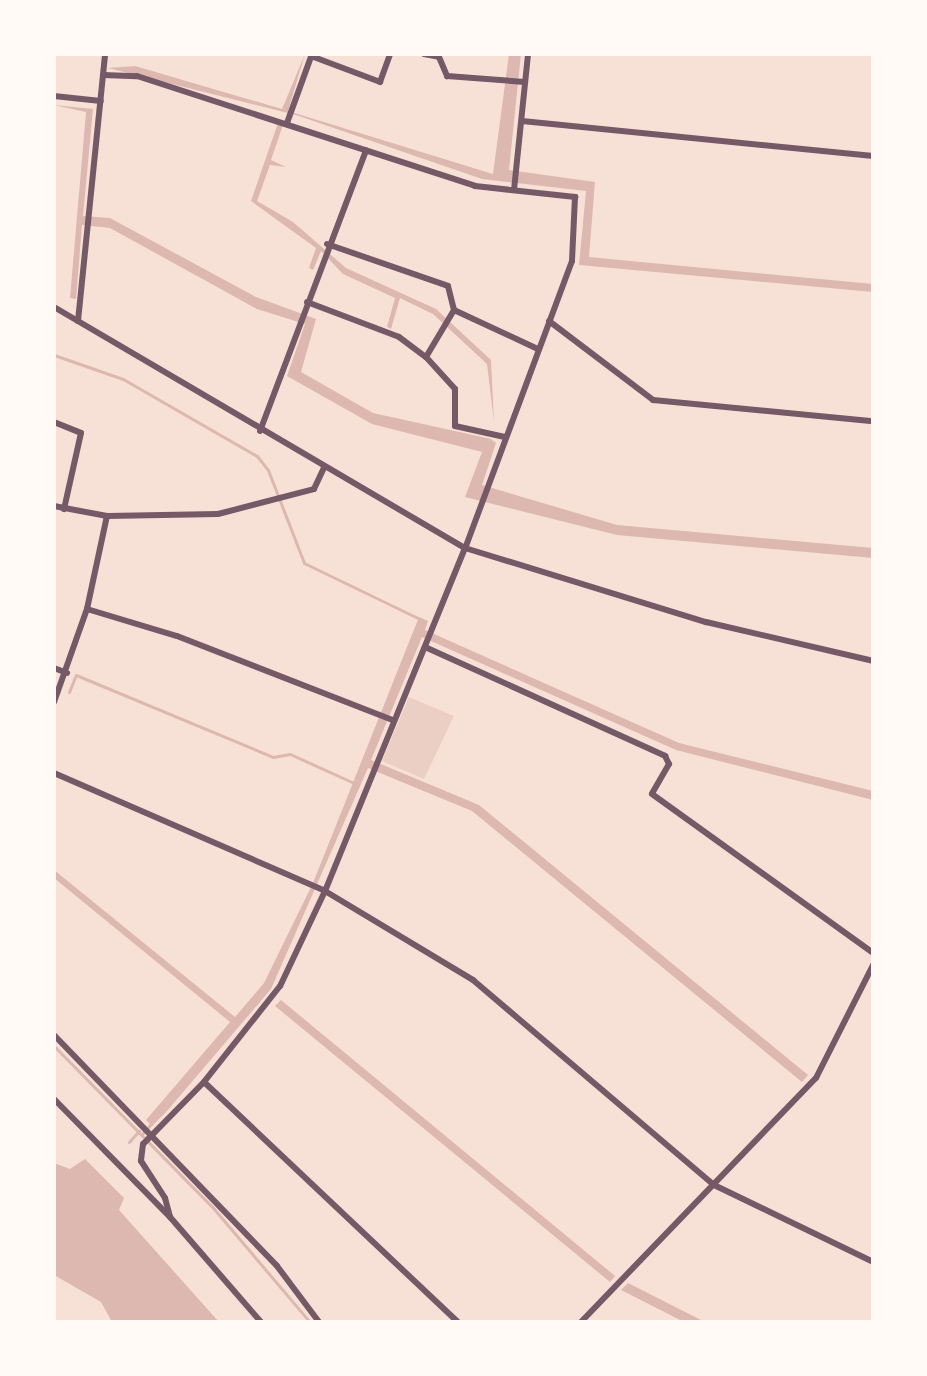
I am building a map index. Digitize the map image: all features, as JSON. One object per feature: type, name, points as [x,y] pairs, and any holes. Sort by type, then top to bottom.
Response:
[{"type":"street","points":[[78,321],[90,227],[105,54]]},
{"type":"street","points":[[288,120],[312,55],[380,82],[390,54]]},
{"type":"street","points":[[424,54],[439,56],[447,76],[525,82]]},
{"type":"street","points":[[515,187],[528,54]]},
{"type":"street","points":[[103,75],[137,76],[288,120],[475,186],[515,187],[575,197],[572,261],[465,548],[325,891],[280,986],[204,1082],[148,1130],[141,1161],[165,1198],[170,1217]]},
{"type":"street","points":[[54,96],[101,101]]},
{"type":"street","points":[[522,121],[873,156]]},
{"type":"street","points":[[260,431],[325,249],[366,150]]},
{"type":"street","points":[[325,249],[448,286],[454,310],[426,357]]},
{"type":"street","points":[[307,302],[399,337],[426,357],[455,389],[455,426],[505,437]]},
{"type":"street","points":[[54,307],[260,431],[465,548],[706,622],[873,661]]},
{"type":"street","points":[[454,310],[538,349]]},
{"type":"street","points":[[549,321],[653,400],[873,421]]},
{"type":"street","points":[[54,422],[81,433],[64,509]]},
{"type":"street","points":[[54,506],[107,516],[218,514],[314,489],[324,468]]},
{"type":"street","points":[[54,702],[67,673],[87,609],[107,516]]},
{"type":"street","points":[[87,609],[177,636],[393,720]]},
{"type":"street","points":[[426,644],[665,756],[669,764],[652,794],[873,953]]},
{"type":"street","points":[[54,668],[67,673]]},
{"type":"street","points":[[54,773],[325,891],[473,980],[714,1185],[873,1262]]},
{"type":"street","points":[[581,1322],[811,1084],[873,965]]},
{"type":"street","points":[[54,1035],[277,1266],[319,1322]]},
{"type":"street","points":[[204,1082],[458,1322]]},
{"type":"street","points":[[54,1099],[170,1217],[261,1322]]},
{"type":"shaded area","points":[[305,54],[288,111],[493,174],[509,54],[521,54],[509,170],[595,182],[589,257],[873,284],[873,292],[579,265],[586,191],[482,179],[296,115],[108,68],[135,66],[282,109]]},
{"type":"shaded area","points":[[54,105],[93,109],[83,216],[110,218],[256,297],[316,319],[301,372],[373,413],[491,439],[496,443],[482,485],[617,525],[873,548],[873,558],[617,535],[465,497],[482,452],[372,424],[287,376],[305,324],[257,309],[110,228],[82,225],[76,299],[70,298],[86,112]]},
{"type":"shaded area","points":[[278,123],[283,125],[271,160],[286,167],[270,165],[257,201],[293,222],[346,268],[436,309],[491,360],[494,422],[487,364],[433,314],[400,298],[391,329],[387,327],[395,298],[343,274],[321,251],[313,270],[309,268],[316,248],[251,201]]},
{"type":"shaded area","points":[[419,617],[428,621],[425,630],[679,743],[873,791],[873,800],[676,750],[422,637],[371,760],[479,805],[808,1075],[802,1082],[472,811],[368,768],[271,989],[167,1111],[152,1126],[146,1120],[230,1022],[54,878],[54,870],[235,1017],[264,983],[313,883]]},
{"type":"shaded area","points":[[409,697],[454,716],[424,779],[382,761]]},
{"type":"shaded area","points":[[281,1000],[615,1276],[610,1282],[275,1006]]},
{"type":"shaded area","points":[[85,1159],[124,1198],[119,1210],[219,1322],[112,1322],[101,1302],[54,1275],[54,1163],[70,1169]]},
{"type":"shaded area","points":[[628,1283],[705,1322],[684,1322],[621,1290]]},
{"type":"waterway","points":[[54,355],[123,379],[257,456],[268,470],[304,563],[422,620]]},
{"type":"waterway","points":[[69,692],[76,675],[273,757],[290,754],[356,784]]},
{"type":"waterway","points":[[54,1046],[214,1209],[310,1322]]},
{"type":"waterway","points":[[142,1134],[151,1124]]},
{"type":"waterway","points":[[129,1142],[139,1131]]}]
